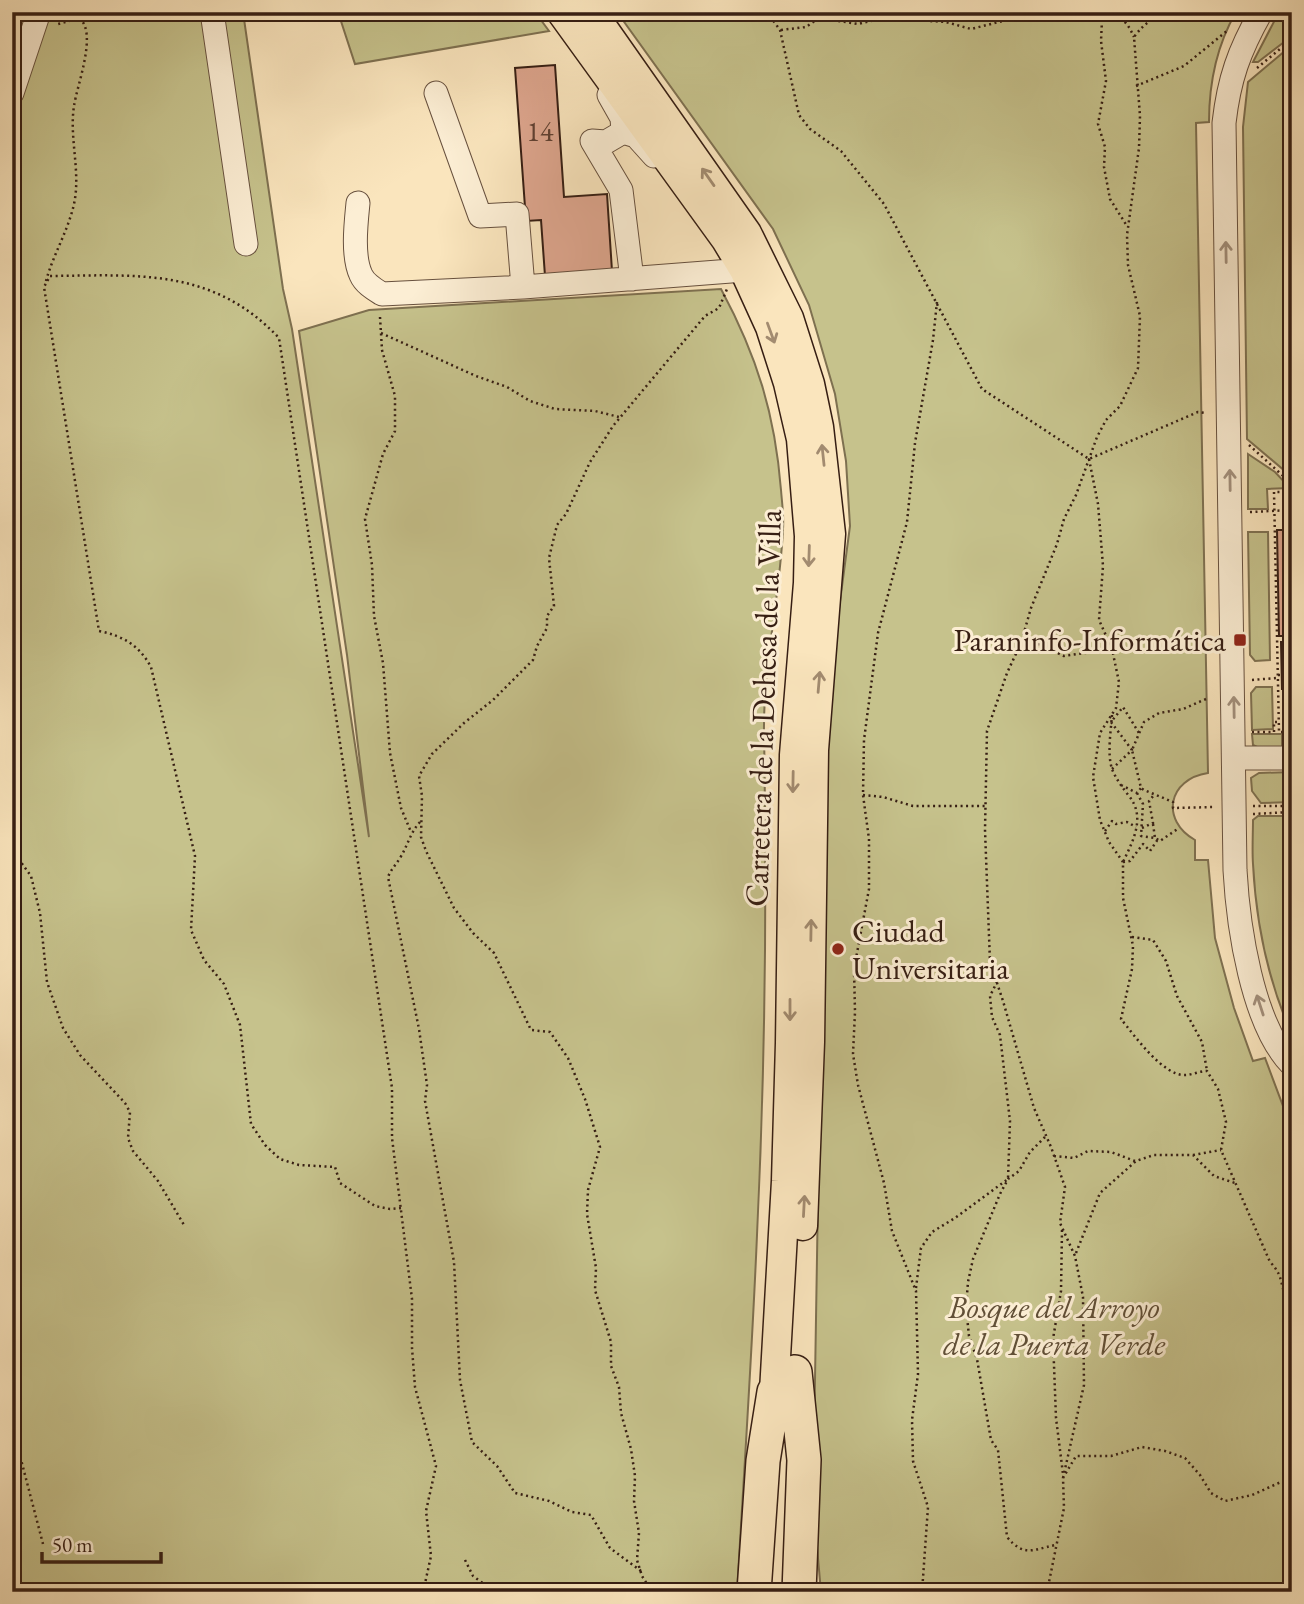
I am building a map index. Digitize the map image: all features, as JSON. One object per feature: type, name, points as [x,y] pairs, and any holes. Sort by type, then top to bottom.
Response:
[{"type":"highway","points":[[784,1382],[804,1460],[799,1592]]},
{"type":"highway","points":[[754,1592],[763,1461],[784,1382]]},
{"type":"highway","points":[[767,1592],[784,1382]]},
{"type":"highway","points":[[784,1382],[787,1592]]},
{"type":"main road","name":"Carretera de la Dehesa de la Villa","points":[[592,12],[747,233],[789,318],[810,384],[819,427],[831,534],[814,750],[810,1042],[784,1382]]},
{"type":"main road","name":"Carretera de la Dehesa de la Villa","points":[[562,14],[726,240],[736,278],[770,327],[788,383],[801,439],[809,536],[808,583],[794,755],[784,1382]]},
{"type":"street","points":[[212,12],[246,244]]},
{"type":"street","points":[[1261,12],[1235,65],[1224,123],[1234,758],[1243,811],[1237,901],[1246,952],[1269,1030],[1280,1053],[1292,1065]]},
{"type":"street","points":[[562,14],[622,118],[623,132]]},
{"type":"street","points":[[12,93],[35,22]]},
{"type":"street","points":[[436,93],[480,216],[517,214],[523,287]]},
{"type":"street","points":[[632,279],[621,190],[592,141],[606,142],[623,132],[636,136],[726,240]]},
{"type":"street","points":[[358,203],[356,244],[361,276],[372,288],[382,293],[632,279],[736,278]]},
{"type":"street","points":[[1234,758],[1288,750]]},
{"type":"street","points":[[801,1541],[806,1592]]},
{"type":"path","points":[[766,12],[779,30],[799,115],[810,130],[841,151],[884,204],[982,389],[1089,459],[1098,503],[1103,566],[1099,620],[1112,649],[1119,682],[1116,708],[1100,733],[1093,776],[1100,820],[1123,862]]},
{"type":"path","points":[[1134,37],[1142,25],[1157,16],[1174,12]]},
{"type":"path","points":[[779,30],[806,27],[819,19],[858,24],[891,16],[946,22],[971,29],[1015,19],[1102,19],[1115,16],[1128,23],[1134,37],[1140,116],[1139,148],[1127,226],[1129,265],[1140,316],[1138,368],[1121,406],[1106,421],[1097,437],[1076,495],[1064,519],[987,731],[985,806],[989,962],[1034,1108],[1065,1188],[1060,1223],[1075,1256],[1083,1297],[1084,1385],[1063,1478]]},
{"type":"path","points":[[35,22],[79,18],[86,26],[86,56],[74,107],[74,204],[44,288],[99,631],[136,645],[151,667],[195,856],[191,930],[204,960],[224,984],[240,1025],[251,1124],[265,1145],[280,1159],[299,1165],[335,1167],[340,1182],[375,1206],[401,1208]]},
{"type":"path","points":[[1102,19],[1101,41],[1106,81],[1098,124],[1105,147],[1104,167],[1110,199],[1127,226]]},
{"type":"path","points":[[1136,86],[1184,66],[1236,25]]},
{"type":"path","points":[[1251,73],[1292,39]]},
{"type":"path","points":[[44,288],[50,276],[117,275],[188,282],[235,302],[263,321],[279,338],[392,1088],[392,1138],[412,1298],[415,1387],[436,1466],[426,1511],[431,1556],[424,1588],[420,1592]]},
{"type":"path","points":[[652,1592],[637,1560],[639,1533],[631,1449],[621,1413],[620,1387],[611,1366],[611,1342],[595,1290],[596,1268],[587,1214],[588,1190],[600,1147],[585,1099],[568,1058],[550,1032],[531,1030],[494,953],[472,933],[454,908],[426,851],[421,837],[422,796],[419,776],[432,754],[533,660],[547,628],[547,616],[554,606],[549,558],[557,525],[566,514],[590,462],[620,417],[705,316],[719,309],[736,278]]},
{"type":"path","points":[[916,1291],[892,1231],[884,1183],[858,1085],[853,1054],[854,969],[869,889],[869,839],[863,795],[864,740],[878,633],[907,522],[915,443],[933,340],[936,302]]},
{"type":"path","points":[[380,317],[382,351],[395,396],[395,431],[383,454],[365,519],[372,565],[374,616],[383,663],[390,753],[401,808],[411,832]]},
{"type":"path","points":[[381,333],[507,387],[530,401],[555,409],[595,411],[620,417]]},
{"type":"path","points":[[1089,459],[1198,412],[1205,413]]},
{"type":"path","points":[[1247,443],[1292,484]]},
{"type":"path","points":[[1288,750],[1285,732],[1279,732],[1273,492],[1292,492]]},
{"type":"path","points":[[1243,512],[1292,510]]},
{"type":"path","points":[[1023,637],[1064,656],[1112,649]]},
{"type":"path","points":[[1245,681],[1292,675]]},
{"type":"path","points":[[1112,769],[1132,750],[1144,722],[1154,715],[1172,709],[1183,709],[1206,698]]},
{"type":"path","points":[[1111,722],[1123,707],[1139,733]]},
{"type":"path","points":[[1112,714],[1112,769],[1136,807],[1143,844],[1150,851],[1156,839],[1149,801],[1154,795]]},
{"type":"path","points":[[1111,722],[1132,750],[1141,788],[1173,802],[1173,808],[1292,813]]},
{"type":"path","points":[[1245,732],[1274,732],[1274,722],[1279,722]]},
{"type":"path","points":[[1120,785],[1137,793],[1143,804],[1139,828],[1123,862],[1132,969],[1121,1019],[1167,1070],[1185,1075],[1207,1071]]},
{"type":"path","points":[[1137,793],[1141,788]]},
{"type":"path","points":[[863,795],[883,797],[913,806],[985,806]]},
{"type":"path","points":[[1243,811],[1292,806]]},
{"type":"path","points":[[1105,831],[1112,821],[1116,824],[1127,822],[1139,828],[1153,823]]},
{"type":"path","points":[[420,822],[411,832],[402,856],[388,877],[422,1051],[427,1085],[425,1101],[454,1262],[460,1380],[472,1443],[497,1465],[515,1493],[549,1501],[572,1512],[592,1515],[610,1548],[641,1571]]},
{"type":"path","points":[[1141,836],[1160,841],[1180,828]]},
{"type":"path","points":[[1123,862],[1130,861],[1143,844]]},
{"type":"path","points":[[12,850],[30,876],[40,913],[47,982],[63,1028],[80,1055],[125,1103],[130,1112],[128,1138],[134,1151],[158,1181],[184,1225]]},
{"type":"path","points":[[1131,937],[1153,940],[1166,961],[1177,996],[1202,1042],[1207,1071],[1218,1089],[1226,1122],[1221,1150],[1270,1262],[1280,1273],[1284,1296],[1292,1303]]},
{"type":"path","points":[[997,982],[990,996],[992,1017],[1000,1035],[1010,1121],[1008,1180],[973,1259],[966,1307],[969,1336],[977,1359],[991,1440],[998,1450],[1007,1537],[1015,1547],[1028,1552],[1055,1545]]},
{"type":"path","points":[[922,1592],[928,1507],[914,1461],[912,1420],[918,1364],[916,1291],[920,1248],[932,1231],[1008,1180],[1046,1135]]},
{"type":"path","points":[[1075,1256],[1100,1193],[1136,1161],[1154,1155],[1194,1155],[1221,1150]]},
{"type":"path","points":[[1054,1156],[1074,1158],[1088,1151],[1111,1152],[1136,1161]]},
{"type":"path","points":[[1194,1155],[1214,1176],[1236,1183]]},
{"type":"path","points":[[1047,1592],[1064,1508],[1056,1418],[1053,1339],[1061,1291],[1063,1228]]},
{"type":"path","points":[[12,1425],[43,1544]]},
{"type":"path","points":[[1063,1478],[1076,1456],[1111,1456],[1142,1447],[1185,1458],[1211,1493],[1226,1502],[1252,1495],[1292,1477]]},
{"type":"path","points":[[465,1560],[473,1576],[495,1592]]},
{"type":"green space","points":[[12,12],[243,12],[283,289],[292,329],[369,837],[347,655],[299,331],[369,310],[721,289],[734,314],[754,362],[769,411],[778,462],[783,519],[764,708],[762,1110],[737,1592],[12,1592]]},
{"type":"green space","points":[[338,12],[535,12],[549,31],[355,64]]},
{"type":"green space","name":"Bosque del Arroyo de la Puerta Verde","points":[[617,12],[1236,12],[1215,66],[1209,122],[1196,123],[1208,773],[1184,783],[1173,801],[1173,812],[1184,832],[1195,840],[1195,860],[1208,860],[1215,938],[1234,1008],[1253,1061],[1265,1058],[1292,1130],[1292,1592],[821,1592],[813,1502],[826,707],[850,526],[846,461],[835,394],[809,305],[773,229]]},
{"type":"green space","points":[[1279,12],[1292,12],[1292,36],[1258,62],[1253,62]]},
{"type":"green space","points":[[1292,45],[1292,477],[1247,439],[1243,127],[1248,82]]},
{"type":"green space","points":[[1248,454],[1275,472],[1290,488],[1267,489],[1268,509],[1248,509]]},
{"type":"green space","points":[[1248,532],[1268,532],[1270,660],[1255,661],[1250,655]]},
{"type":"green space","points":[[1256,687],[1272,687],[1273,729],[1252,730],[1251,693]]},
{"type":"green space","points":[[1252,734],[1282,734],[1282,747],[1257,747],[1253,745]]},
{"type":"green space","points":[[1292,772],[1292,802],[1261,803],[1252,791],[1251,778],[1259,773]]},
{"type":"green space","points":[[1258,816],[1292,816],[1292,1035],[1276,994],[1260,930],[1253,853],[1253,820]]},
{"type":"building","points":[[555,65],[564,197],[607,194],[612,271],[545,276],[541,220],[526,221],[515,68]]},
{"type":"building","points":[[1277,530],[1292,530],[1292,636],[1279,636]]},
{"type":"building","points":[[1281,642],[1292,642],[1292,727],[1289,727],[1288,689],[1282,689]]},
{"type":"place","name":"Paraninfo-Informática","points":[[1240,640]]},
{"type":"place","name":"Ciudad Universitaria","points":[[838,949]]}]
